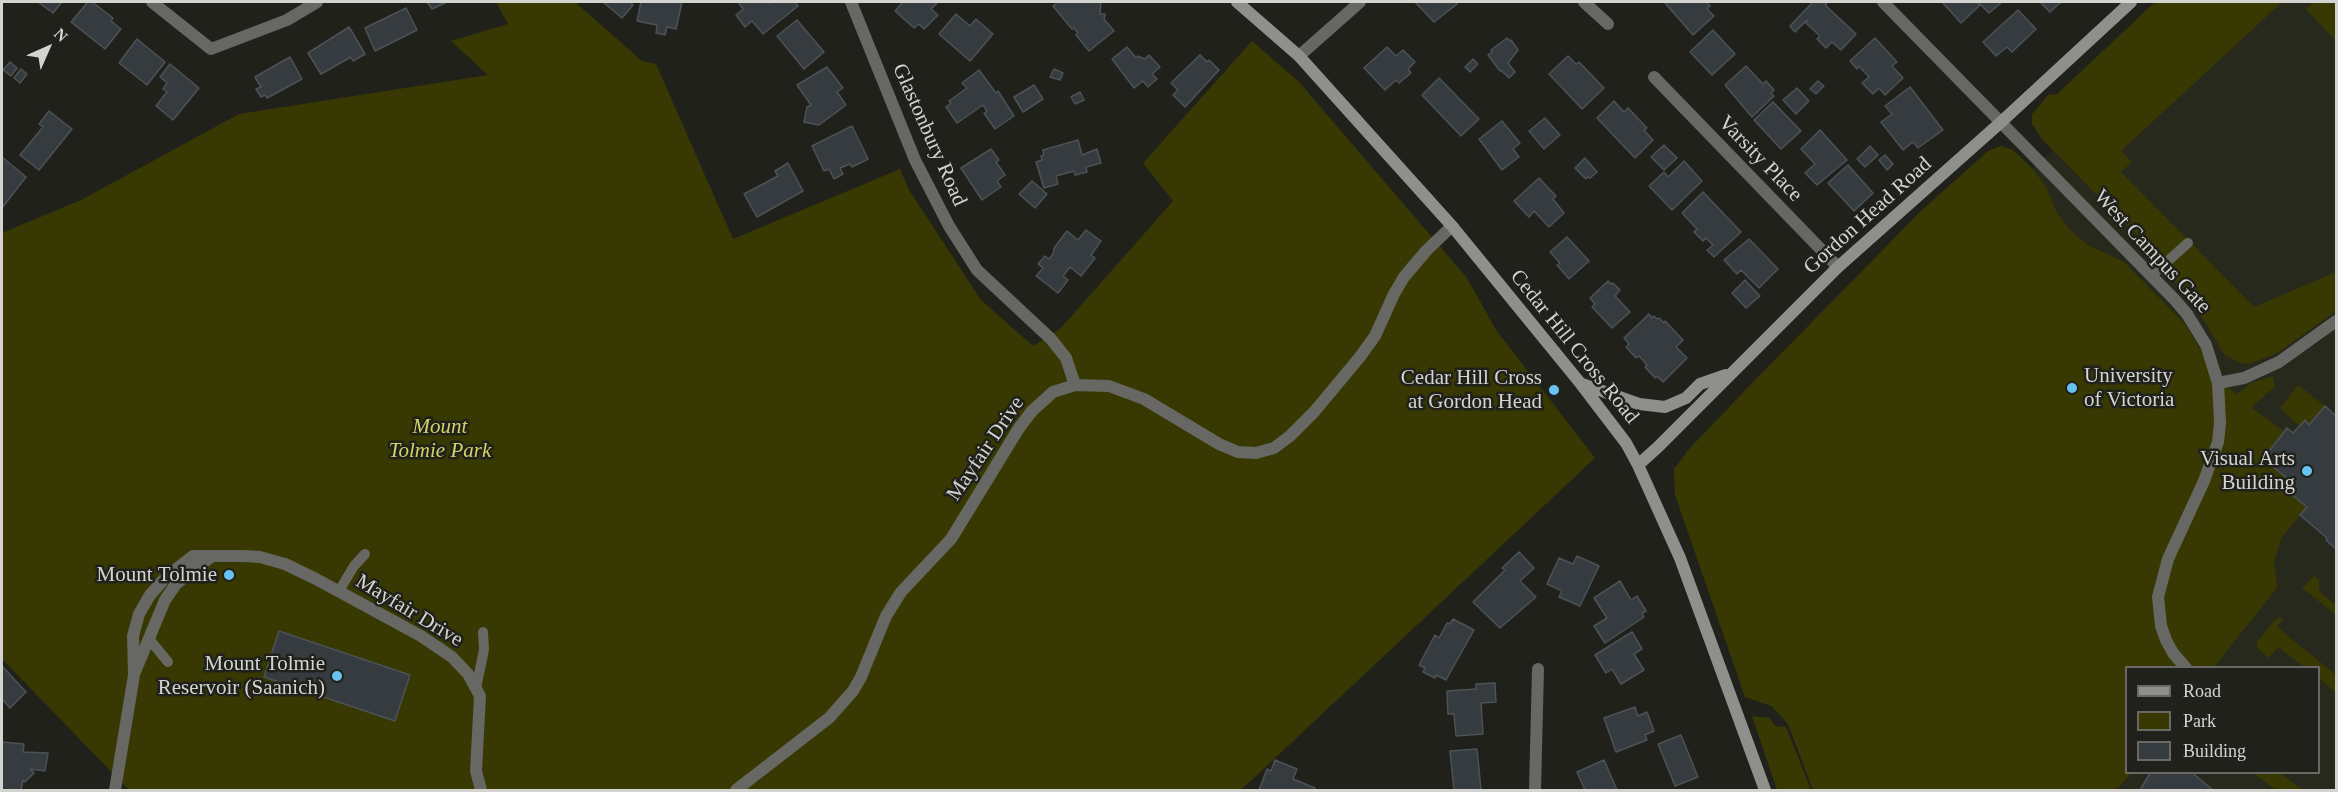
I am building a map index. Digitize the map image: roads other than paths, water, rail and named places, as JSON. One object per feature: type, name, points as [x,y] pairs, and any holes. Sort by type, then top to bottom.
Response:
[{"type":"main road","name":"Cedar Hill Cross Road","points":[[1238,2],[1299,56],[1452,226],[1581,384],[1626,443],[1680,558],[1765,790]]},
{"type":"main road","name":"Gordon Head Road","points":[[1638,465],[1838,267],[2000,123],[2130,2]]},
{"type":"main road","points":[[1581,384],[1639,404],[1665,407],[1686,398],[1700,384],[1730,374]]},
{"type":"street","points":[[152,2],[211,49],[287,20],[317,2]]},
{"type":"street","name":"Glastonbury Road","points":[[850,2],[915,160],[949,226],[977,270],[1051,339],[1066,358],[1075,385]]},
{"type":"street","points":[[1299,56],[1360,2]]},
{"type":"street","points":[[1584,2],[1608,24]]},
{"type":"street","name":"West Campus Gate","points":[[1883,2],[2187,314],[2206,345],[2218,383],[2220,423],[2212,462],[2168,559],[2158,597],[2161,626],[2166,640],[2184,666]]},
{"type":"street","name":"Varsity Place","points":[[1654,77],[1838,267]]},
{"type":"street","name":"Mayfair Drive","points":[[736,790],[810,733],[844,703],[861,677],[886,616],[901,592],[951,539],[1019,428],[1032,411],[1053,392],[1075,385],[1109,386],[1144,399],[1219,444],[1239,452],[1256,453],[1274,448],[1314,412],[1359,358],[1375,336],[1404,277],[1452,226]]},
{"type":"street","points":[[2218,383],[2244,378],[2279,362],[2337,321]]},
{"type":"street","name":"Mayfair Drive","points":[[115,790],[134,675],[133,636],[139,614],[150,595],[166,577],[193,556],[260,557],[285,564],[421,636],[452,657],[468,674],[480,696],[476,771],[481,790]]},
{"type":"street","name":"Mayfair Drive","points":[[134,675],[159,612],[176,584],[212,556]]},
{"type":"street","points":[[1535,790],[1538,669]]},
{"type":"lane","points":[[2151,276],[2188,243]]},
{"type":"lane","points":[[339,591],[354,566],[365,554]]},
{"type":"lane","points":[[476,688],[484,650],[483,632]]},
{"type":"lane","points":[[150,639],[168,662]]},
{"type":"place","name":"University of Victoria","points":[[2072,388]]},
{"type":"place","name":"Cedar Hill Cross at Gordon Head","points":[[1554,390]]},
{"type":"place","name":"Visual Arts Building","points":[[2307,471]]},
{"type":"place","name":"Mount Tolmie","points":[[229,575]]},
{"type":"place","name":"Mount Tolmie Reservoir (Saanich)","points":[[337,676]]},
{"type":"park label","name":"Mount Tolmie Park","points":[[440,439]]}]
